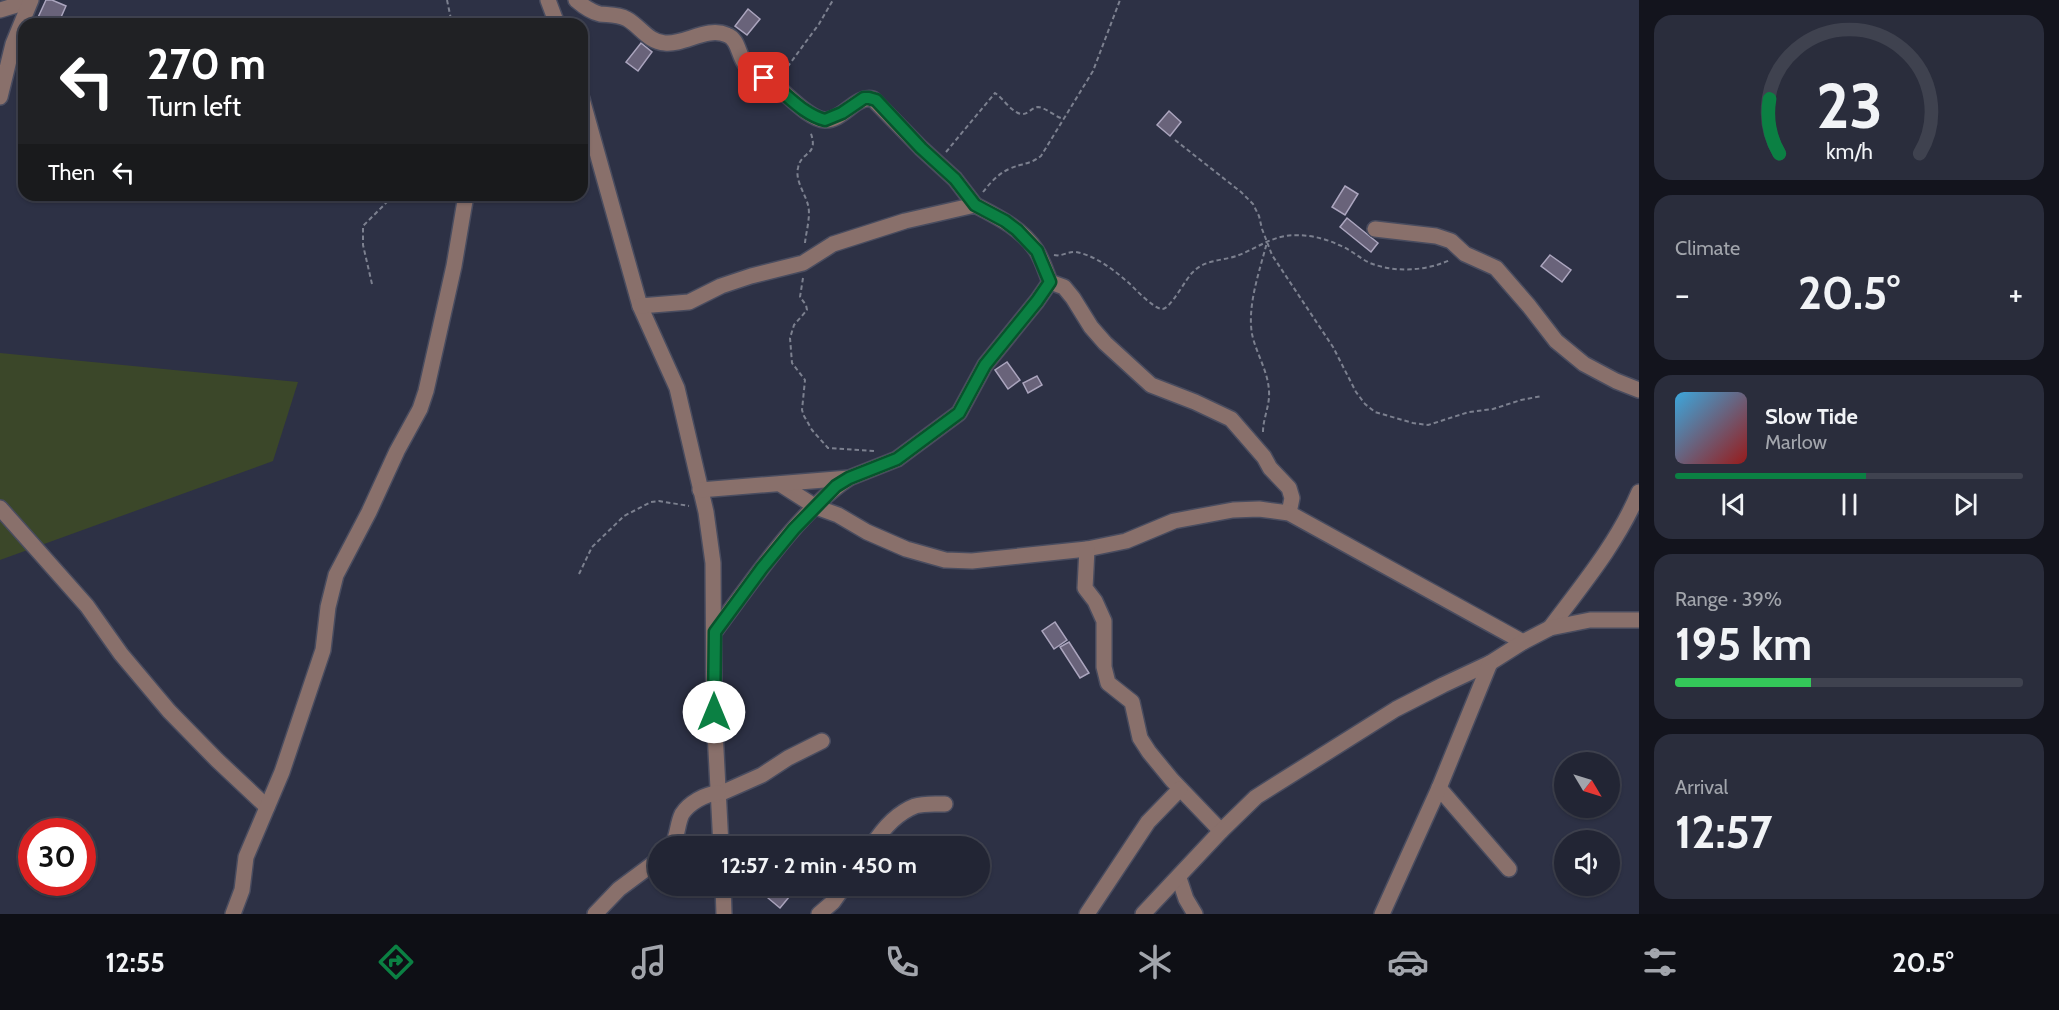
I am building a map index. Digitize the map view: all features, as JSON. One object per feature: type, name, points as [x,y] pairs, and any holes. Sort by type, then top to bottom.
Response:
[{"type":"street","points":[[548,0],[554,18]]},
{"type":"street","points":[[576,0],[598,13],[621,16],[658,42],[666,44],[702,34],[726,34],[734,39],[739,55],[748,67],[775,85],[801,107],[825,120],[842,113],[864,98],[873,99],[955,179],[975,205],[1017,230],[1037,251],[1050,282],[1064,287],[1073,297],[1091,327],[1141,377],[1163,391],[1195,402],[1231,419],[1288,488],[1292,498],[1289,513]]},
{"type":"street","points":[[0,10],[31,1]]},
{"type":"street","points":[[24,18],[31,1]]},
{"type":"street","points":[[0,97],[18,34]]},
{"type":"street","points":[[588,120],[640,306],[677,388],[706,512],[713,563],[714,712],[720,836]]},
{"type":"street","points":[[233,914],[242,890],[246,857],[296,734],[323,650],[328,607],[336,575],[420,409],[426,391],[454,266],[465,201]]},
{"type":"street","points":[[640,306],[689,302],[721,286],[803,263],[833,244],[905,221],[975,205]]},
{"type":"street","points":[[1375,229],[1436,236],[1451,241],[1465,254],[1496,268],[1556,341],[1584,364],[1639,390]]},
{"type":"street","points":[[715,632],[794,529],[836,486],[849,478],[897,459],[959,413],[985,365],[1050,282]]},
{"type":"street","points":[[700,490],[849,478]]},
{"type":"street","points":[[780,484],[816,507],[838,515],[853,525],[906,549],[945,560],[972,561],[1087,549],[1126,542],[1174,521],[1233,510],[1259,509],[1289,513],[1522,642]]},
{"type":"street","points":[[1550,628],[1614,542],[1639,492]]},
{"type":"street","points":[[0,508],[87,606],[121,654],[169,711],[267,807]]},
{"type":"street","points":[[1087,549],[1085,588],[1095,601],[1104,621],[1105,676],[1108,683],[1132,702],[1140,738],[1149,752],[1180,789],[1221,831]]},
{"type":"street","points":[[1143,914],[1221,831],[1257,797],[1396,710],[1490,663],[1522,642],[1550,628],[1590,620],[1639,620]]},
{"type":"street","points":[[1382,914],[1439,788],[1490,663]]},
{"type":"street","points":[[677,836],[683,814],[690,805],[711,794],[718,794],[762,775],[788,758],[822,741]]},
{"type":"street","points":[[1439,788],[1509,869]]},
{"type":"street","points":[[1087,914],[1148,822],[1180,789]]},
{"type":"street","points":[[879,836],[893,820],[915,806],[945,804]]},
{"type":"street","points":[[595,914],[619,889],[648,867]]},
{"type":"street","points":[[1179,878],[1186,899],[1195,914]]},
{"type":"street","points":[[723,896],[724,914]]},
{"type":"street","points":[[819,914],[837,896]]},
{"type":"path","points":[[447,0],[451,18]]},
{"type":"path","points":[[775,85],[819,24],[833,0]]},
{"type":"path","points":[[975,205],[990,183],[1001,173],[1011,168],[1031,164],[1041,156],[1093,71],[1120,0]]},
{"type":"path","points":[[936,162],[995,93],[1019,113],[1025,114],[1040,107],[1057,118],[1064,119]]},
{"type":"path","points":[[801,107],[814,146],[797,169],[809,207],[800,297],[807,310],[794,325],[790,338],[792,363],[805,380],[802,410],[806,420],[828,448],[883,451],[897,459]]},
{"type":"path","points":[[1175,140],[1253,204],[1278,264],[1333,347],[1356,392],[1375,412],[1428,425],[1469,412],[1493,409],[1542,396]]},
{"type":"path","points":[[372,284],[363,245],[363,226],[388,201]]},
{"type":"path","points":[[1037,251],[1060,256],[1073,252],[1090,256],[1115,271],[1161,309],[1170,305],[1188,277],[1201,266],[1236,256],[1276,238],[1303,235],[1339,245],[1369,262],[1395,268],[1432,267],[1465,254]]},
{"type":"path","points":[[1264,457],[1263,421],[1269,400],[1269,388],[1251,330],[1253,304],[1267,242]]},
{"type":"path","points":[[579,574],[592,547],[624,516],[651,502],[680,504],[706,512]]},
{"type":"green space","points":[[0,353],[298,382],[273,461],[0,560]]},
{"type":"building","points":[[46,0],[66,6],[61,18],[38,18]]},
{"type":"building","points":[[748,9],[760,19],[747,35],[735,26]]},
{"type":"building","points":[[641,43],[652,52],[638,71],[626,62]]},
{"type":"building","points":[[1169,111],[1181,122],[1170,136],[1157,125]]},
{"type":"building","points":[[1345,186],[1358,194],[1345,215],[1332,207]]},
{"type":"building","points":[[1347,218],[1378,243],[1371,252],[1340,227]]},
{"type":"building","points":[[1550,255],[1571,270],[1562,282],[1541,266]]},
{"type":"building","points":[[1007,362],[1020,380],[1008,389],[995,370]]},
{"type":"building","points":[[1037,376],[1042,385],[1028,393],[1023,383]]},
{"type":"building","points":[[1055,622],[1067,640],[1054,649],[1042,631]]},
{"type":"building","points":[[1069,642],[1089,673],[1080,678],[1060,647]]},
{"type":"building","points":[[770,896],[789,897],[780,908],[768,898]]},
{"type":"route","points":[[714,712],[715,632],[762,568],[794,529],[836,486],[849,478],[897,459],[959,413],[985,365],[1050,282],[1037,251],[1017,230],[975,205],[955,179],[921,148],[876,100],[864,98],[851,108],[825,120],[801,107],[764,78]]}]
